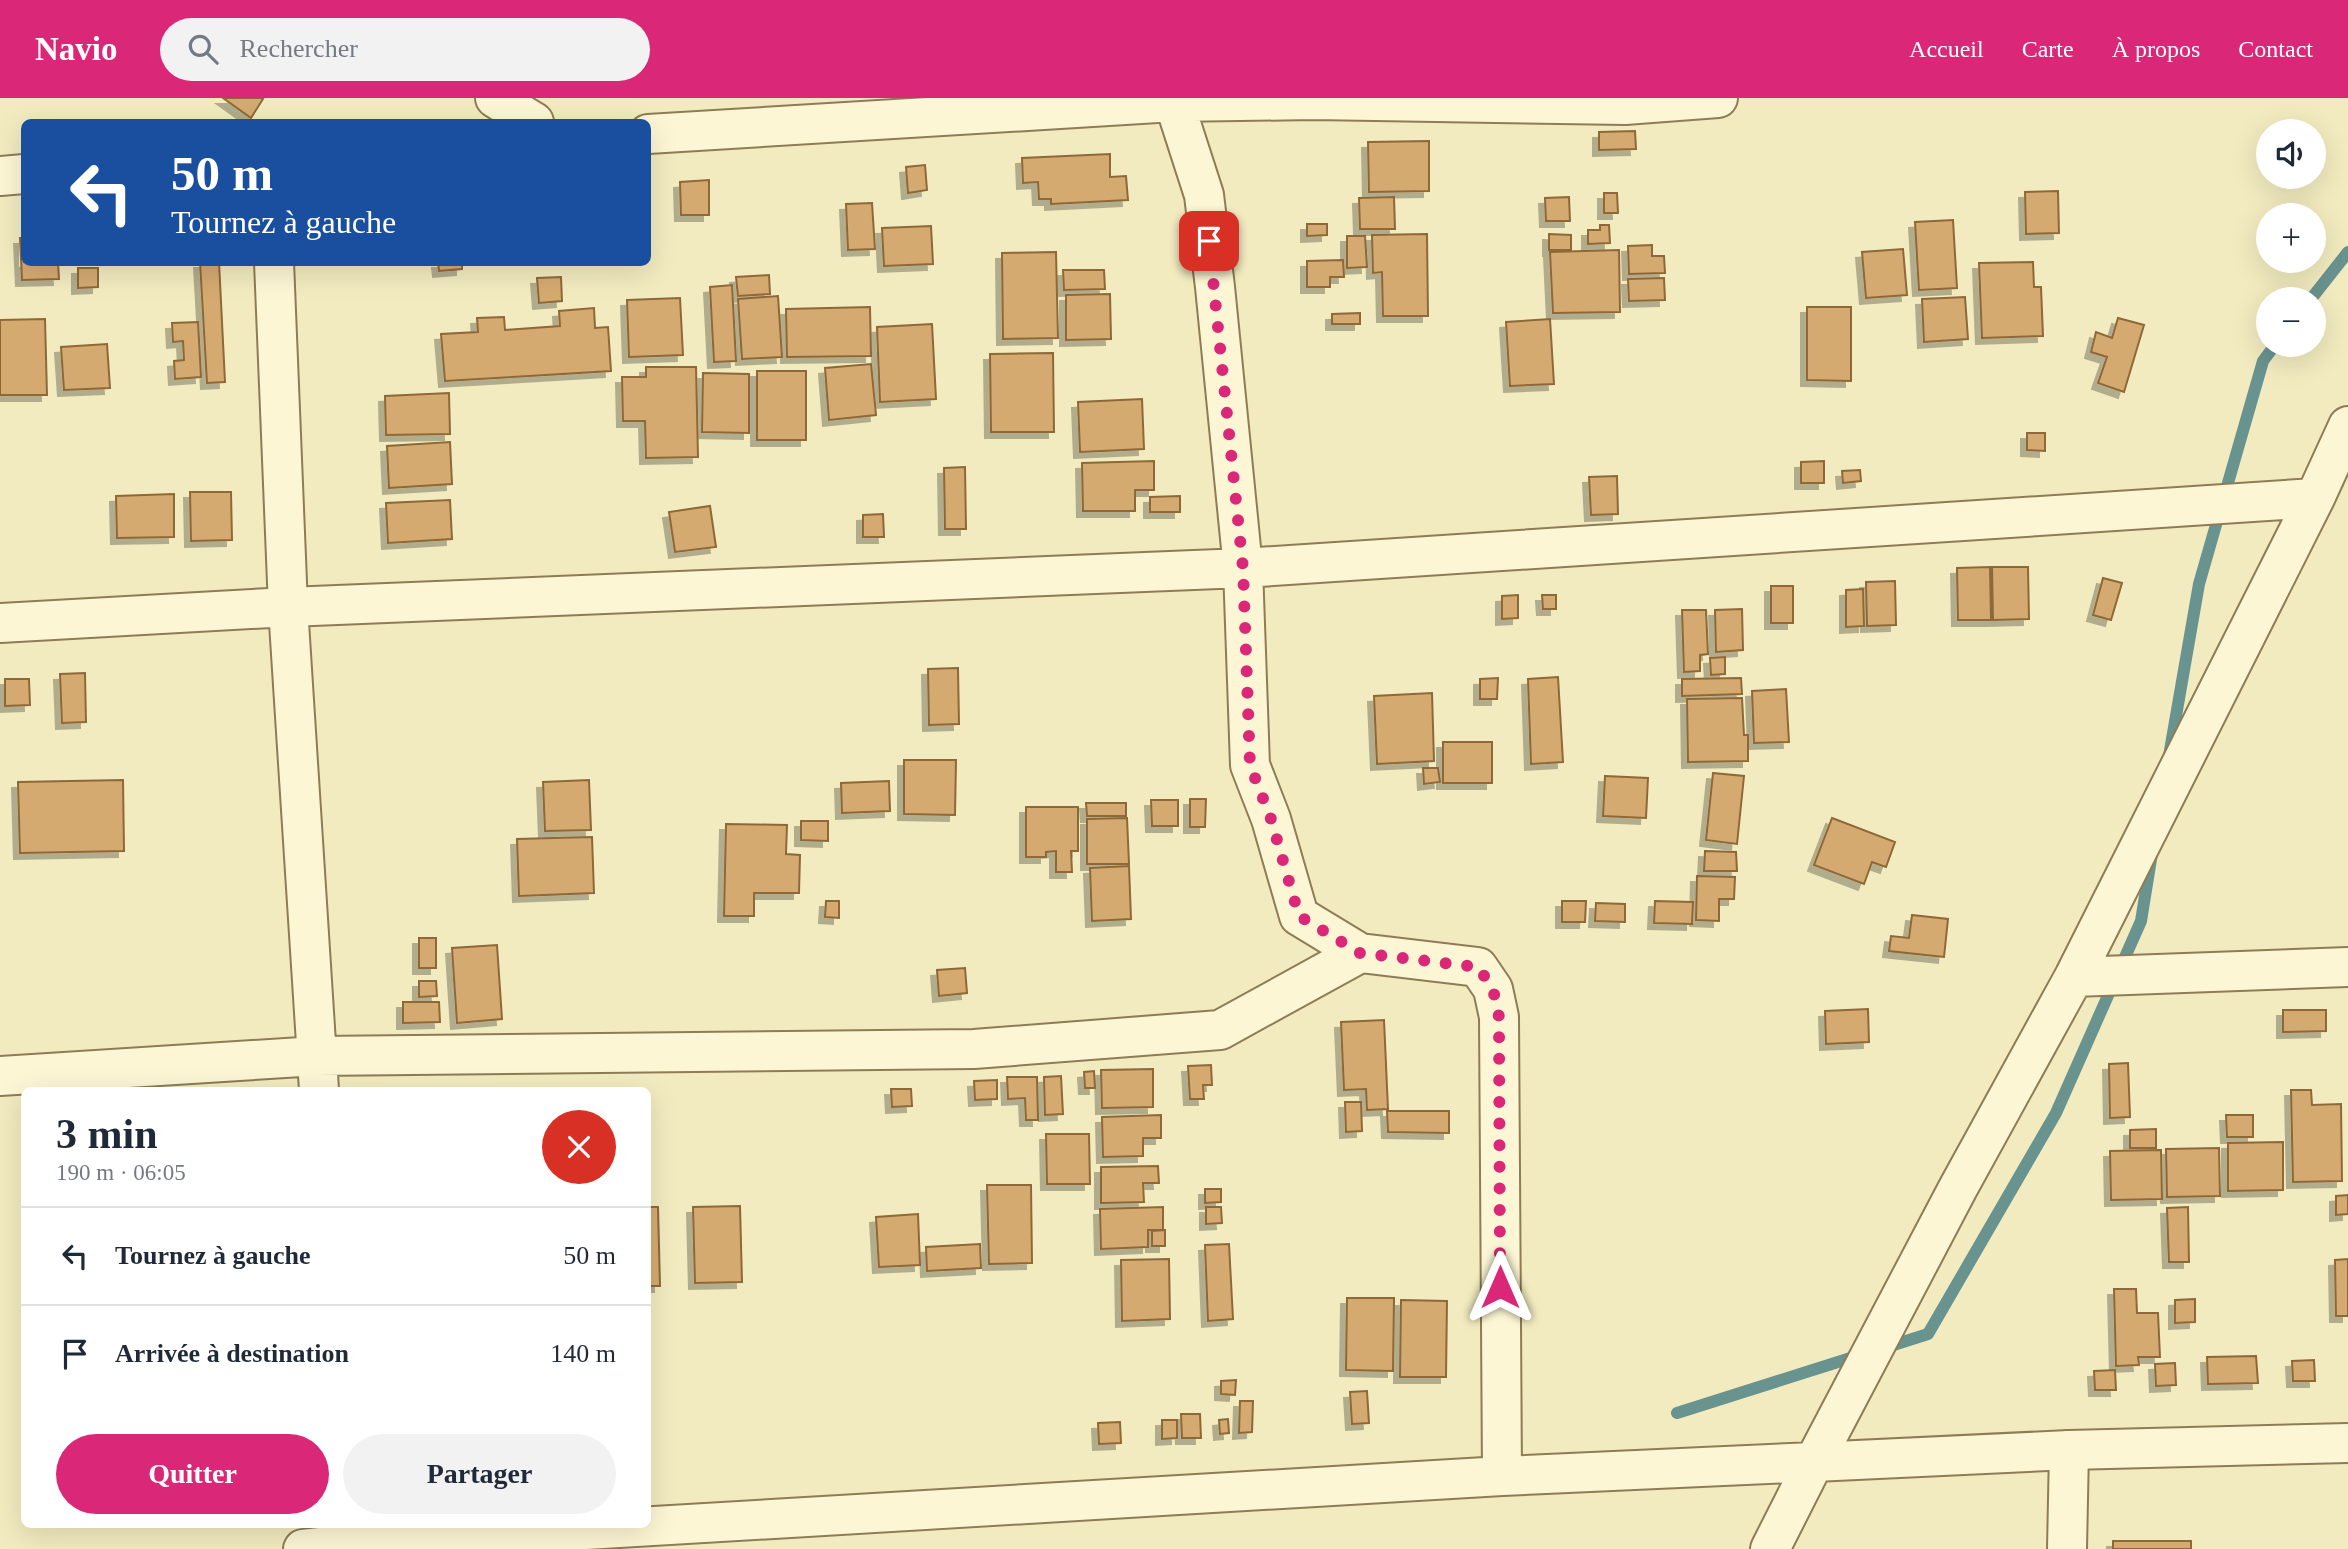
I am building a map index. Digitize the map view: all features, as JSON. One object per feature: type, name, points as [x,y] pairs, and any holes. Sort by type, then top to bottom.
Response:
[{"type":"street","points":[[495,98],[529,119]]},
{"type":"street","points":[[651,133],[740,113],[1174,100],[1626,102],[1718,98]]},
{"type":"street","points":[[1174,100],[1204,195],[1215,287],[1243,568],[1250,765],[1271,819],[1299,916],[1360,953],[1478,967],[1493,989],[1499,1017],[1502,1476]]},
{"type":"street","points":[[0,176],[21,174]]},
{"type":"street","points":[[274,266],[288,607],[318,1073]]},
{"type":"street","points":[[1770,1549],[1958,1188],[2074,977],[2315,498],[2348,426]]},
{"type":"street","points":[[0,623],[288,607],[1243,568],[2315,498]]},
{"type":"street","points":[[0,1076],[318,1073],[974,1049],[1220,1030],[1360,953]]},
{"type":"street","points":[[2074,977],[2348,967]]},
{"type":"street","points":[[651,1519],[2069,1450],[2348,1443]]},
{"type":"street","points":[[2067,1549],[2069,1450]]},
{"type":"street","points":[[303,1549],[348,1534],[467,1528]]},
{"type":"building","points":[[223,98],[261,98],[263,99],[251,118]]},
{"type":"building","points":[[1635,131],[1636,149],[1599,150],[1599,132]]},
{"type":"building","points":[[1429,141],[1429,191],[1369,192],[1368,142]]},
{"type":"building","points":[[1110,154],[1110,177],[1126,176],[1128,200],[1051,204],[1051,199],[1039,199],[1038,182],[1023,183],[1022,158]]},
{"type":"building","points":[[925,165],[927,190],[908,193],[906,167]]},
{"type":"building","points":[[709,180],[709,215],[681,215],[680,182]]},
{"type":"building","points":[[2058,191],[2059,233],[2026,234],[2025,192]]},
{"type":"building","points":[[1604,193],[1617,193],[1618,213],[1604,213]]},
{"type":"building","points":[[1394,197],[1395,229],[1360,229],[1359,198]]},
{"type":"building","points":[[1569,197],[1570,221],[1546,221],[1545,198]]},
{"type":"building","points":[[872,203],[875,249],[848,250],[846,204]]},
{"type":"building","points":[[1953,220],[1957,288],[1919,290],[1915,222]]},
{"type":"building","points":[[1307,224],[1327,224],[1327,235],[1307,236]]},
{"type":"building","points":[[1600,225],[1609,225],[1610,243],[1588,244],[1588,230],[1600,230]]},
{"type":"building","points":[[931,226],[933,264],[884,266],[882,228]]},
{"type":"building","points":[[1427,234],[1428,316],[1383,316],[1382,272],[1373,273],[1372,235]]},
{"type":"building","points":[[1549,234],[1571,235],[1571,250],[1549,250]]},
{"type":"building","points":[[1347,236],[1365,236],[1367,267],[1347,268]]},
{"type":"building","points":[[1652,245],[1652,256],[1664,256],[1665,273],[1629,274],[1628,246]]},
{"type":"building","points":[[1903,249],[1907,295],[1866,298],[1862,252]]},
{"type":"building","points":[[1619,250],[1620,312],[1553,313],[1550,252]]},
{"type":"building","points":[[1056,252],[1058,338],[1003,339],[1002,253]]},
{"type":"building","points":[[1343,260],[1344,277],[1330,277],[1330,287],[1307,287],[1307,261]]},
{"type":"building","points":[[2033,262],[2034,287],[2041,287],[2043,336],[1982,338],[1979,263]]},
{"type":"building","points":[[21,266],[58,266],[59,279],[22,280]]},
{"type":"building","points":[[200,266],[219,266],[225,382],[207,383]]},
{"type":"building","points":[[438,266],[462,266],[462,269],[439,271]]},
{"type":"building","points":[[78,268],[98,268],[98,287],[78,288]]},
{"type":"building","points":[[1063,270],[1104,270],[1105,289],[1064,290]]},
{"type":"building","points":[[769,275],[770,294],[738,296],[736,277]]},
{"type":"building","points":[[561,277],[562,301],[539,303],[537,278]]},
{"type":"building","points":[[1664,278],[1665,300],[1629,301],[1628,279]]},
{"type":"building","points":[[732,285],[736,361],[714,362],[710,287]]},
{"type":"building","points":[[1110,294],[1111,339],[1066,340],[1066,295]]},
{"type":"building","points":[[778,296],[782,357],[742,359],[738,299]]},
{"type":"building","points":[[1965,297],[1968,339],[1924,342],[1922,299]]},
{"type":"building","points":[[680,298],[683,355],[629,357],[627,300]]},
{"type":"building","points":[[870,307],[871,356],[787,357],[786,309]]},
{"type":"building","points":[[1807,307],[1851,307],[1851,381],[1807,380]]},
{"type":"building","points":[[594,308],[595,328],[608,327],[611,371],[445,381],[441,334],[478,332],[477,318],[504,317],[505,330],[560,326],[559,311]]},
{"type":"building","points":[[1360,313],[1360,324],[1332,324],[1332,314]]},
{"type":"building","points":[[2118,318],[2144,325],[2124,392],[2098,383],[2107,357],[2091,352],[2096,332],[2112,338]]},
{"type":"building","points":[[45,319],[47,395],[0,395],[0,320]]},
{"type":"building","points":[[1550,319],[1554,384],[1510,386],[1506,322]]},
{"type":"building","points":[[198,322],[201,377],[175,379],[174,361],[184,360],[183,341],[173,342],[172,323]]},
{"type":"building","points":[[932,324],[936,399],[880,402],[877,327]]},
{"type":"building","points":[[107,344],[110,388],[64,390],[61,347]]},
{"type":"building","points":[[1053,353],[1054,432],[991,432],[990,354]]},
{"type":"building","points":[[871,364],[876,415],[829,420],[825,368]]},
{"type":"building","points":[[646,367],[696,367],[698,457],[646,458],[645,421],[623,421],[622,377],[646,377]]},
{"type":"building","points":[[757,371],[806,371],[806,440],[757,440]]},
{"type":"building","points":[[703,373],[749,374],[749,433],[702,432]]},
{"type":"building","points":[[449,393],[450,434],[386,435],[385,396]]},
{"type":"building","points":[[1142,399],[1144,449],[1080,452],[1078,402]]},
{"type":"building","points":[[2027,433],[2045,433],[2045,451],[2027,450]]},
{"type":"building","points":[[450,442],[452,484],[389,488],[387,446]]},
{"type":"building","points":[[1154,461],[1154,490],[1135,490],[1135,511],[1083,511],[1082,463]]},
{"type":"building","points":[[1824,461],[1824,483],[1801,483],[1801,462]]},
{"type":"building","points":[[965,467],[966,529],[945,529],[944,468]]},
{"type":"building","points":[[1860,470],[1861,481],[1843,483],[1842,471]]},
{"type":"building","points":[[1617,476],[1618,514],[1591,515],[1589,477]]},
{"type":"building","points":[[190,492],[231,492],[232,540],[191,541]]},
{"type":"building","points":[[174,494],[174,537],[117,538],[116,496]]},
{"type":"building","points":[[1180,496],[1180,512],[1150,512],[1150,497]]},
{"type":"building","points":[[450,500],[452,539],[388,543],[386,503]]},
{"type":"building","points":[[710,506],[716,547],[675,552],[669,512]]},
{"type":"building","points":[[883,514],[884,537],[863,537],[863,515]]},
{"type":"building","points":[[1990,567],[1991,620],[1958,620],[1957,568]]},
{"type":"building","points":[[1992,567],[2028,567],[2029,619],[1993,620]]},
{"type":"building","points":[[2103,578],[2122,583],[2111,620],[2093,615]]},
{"type":"building","points":[[1895,581],[1896,625],[1867,626],[1866,582]]},
{"type":"building","points":[[1771,586],[1793,586],[1793,623],[1771,623]]},
{"type":"building","points":[[1863,589],[1864,626],[1846,627],[1846,590]]},
{"type":"building","points":[[1518,595],[1518,618],[1502,619],[1502,596]]},
{"type":"building","points":[[1542,595],[1556,595],[1556,609],[1543,609]]},
{"type":"building","points":[[1742,609],[1743,650],[1716,652],[1715,610]]},
{"type":"building","points":[[1682,610],[1706,610],[1708,654],[1700,655],[1700,671],[1684,672]]},
{"type":"building","points":[[1725,657],[1725,674],[1711,675],[1710,658]]},
{"type":"building","points":[[958,668],[959,724],[929,725],[928,669]]},
{"type":"building","points":[[85,673],[86,722],[62,723],[60,674]]},
{"type":"building","points":[[1558,677],[1563,762],[1531,764],[1528,679]]},
{"type":"building","points":[[1498,678],[1497,699],[1480,699],[1480,679]]},
{"type":"building","points":[[1741,678],[1742,694],[1682,696],[1682,679]]},
{"type":"building","points":[[5,679],[29,679],[30,705],[5,706]]},
{"type":"building","points":[[1786,689],[1789,742],[1754,743],[1752,691]]},
{"type":"building","points":[[1432,693],[1434,761],[1377,764],[1374,696]]},
{"type":"building","points":[[1742,698],[1744,735],[1748,735],[1748,761],[1688,762],[1687,699]]},
{"type":"building","points":[[1443,742],[1492,742],[1492,783],[1443,783]]},
{"type":"building","points":[[904,760],[956,760],[955,815],[904,814]]},
{"type":"building","points":[[1423,768],[1438,768],[1440,782],[1424,784]]},
{"type":"building","points":[[1713,773],[1744,776],[1737,844],[1706,840]]},
{"type":"building","points":[[1605,776],[1648,778],[1646,818],[1603,816]]},
{"type":"building","points":[[123,780],[124,851],[20,853],[18,782]]},
{"type":"building","points":[[589,780],[591,830],[545,831],[543,782]]},
{"type":"building","points":[[889,781],[890,811],[842,813],[841,783]]},
{"type":"building","points":[[1190,799],[1206,799],[1205,827],[1190,827]]},
{"type":"building","points":[[1151,800],[1178,800],[1178,826],[1152,826]]},
{"type":"building","points":[[1086,803],[1126,803],[1126,816],[1087,816]]},
{"type":"building","points":[[1026,807],[1078,807],[1078,851],[1071,851],[1072,872],[1056,872],[1056,851],[1046,852],[1046,857],[1026,857]]},
{"type":"building","points":[[1127,818],[1129,864],[1087,864],[1087,819]]},
{"type":"building","points":[[1832,818],[1895,842],[1886,867],[1872,862],[1864,884],[1814,865]]},
{"type":"building","points":[[801,821],[828,821],[828,841],[801,840]]},
{"type":"building","points":[[726,824],[787,825],[786,854],[800,855],[799,893],[754,893],[754,916],[724,916]]},
{"type":"building","points":[[592,837],[594,893],[519,896],[517,839]]},
{"type":"building","points":[[1705,851],[1736,852],[1737,871],[1704,871]]},
{"type":"building","points":[[1129,866],[1131,919],[1092,921],[1090,868]]},
{"type":"building","points":[[1697,876],[1735,877],[1734,899],[1719,899],[1719,921],[1696,920]]},
{"type":"building","points":[[826,901],[839,901],[839,918],[825,917]]},
{"type":"building","points":[[1562,901],[1586,901],[1585,922],[1562,922]]},
{"type":"building","points":[[1655,901],[1693,902],[1692,924],[1654,923]]},
{"type":"building","points":[[1596,903],[1625,904],[1625,922],[1595,921]]},
{"type":"building","points":[[1912,915],[1948,919],[1944,957],[1889,951],[1891,936],[1909,938]]},
{"type":"building","points":[[419,938],[436,938],[436,968],[419,968]]},
{"type":"building","points":[[497,945],[502,1019],[457,1023],[452,948]]},
{"type":"building","points":[[965,968],[967,993],[939,996],[937,970]]},
{"type":"building","points":[[419,981],[436,981],[437,996],[419,997]]},
{"type":"building","points":[[403,1002],[439,1002],[440,1022],[403,1023]]},
{"type":"building","points":[[1868,1009],[1869,1042],[1826,1044],[1825,1011]]},
{"type":"building","points":[[2283,1010],[2326,1010],[2326,1031],[2283,1032]]},
{"type":"building","points":[[1384,1020],[1388,1109],[1367,1110],[1366,1089],[1344,1090],[1341,1022]]},
{"type":"building","points":[[2128,1063],[2130,1117],[2110,1118],[2109,1064]]},
{"type":"building","points":[[1211,1065],[1212,1085],[1203,1085],[1204,1099],[1190,1099],[1188,1066]]},
{"type":"building","points":[[1153,1069],[1153,1107],[1102,1108],[1101,1070]]},
{"type":"building","points":[[1094,1071],[1095,1088],[1085,1088],[1084,1072]]},
{"type":"building","points":[[1061,1076],[1063,1114],[1045,1115],[1044,1077]]},
{"type":"building","points":[[1007,1077],[1037,1077],[1038,1120],[1026,1120],[1025,1098],[1008,1099]]},
{"type":"building","points":[[997,1080],[997,1099],[975,1100],[974,1081]]},
{"type":"building","points":[[891,1089],[911,1089],[912,1106],[892,1107]]},
{"type":"building","points":[[2291,1090],[2311,1090],[2312,1105],[2341,1104],[2342,1181],[2293,1182]]},
{"type":"building","points":[[1345,1102],[1361,1102],[1362,1131],[1346,1132]]},
{"type":"building","points":[[1387,1111],[1449,1111],[1449,1133],[1388,1132]]},
{"type":"building","points":[[1161,1115],[1161,1138],[1143,1138],[1143,1156],[1103,1157],[1102,1117]]},
{"type":"building","points":[[2226,1115],[2253,1115],[2253,1137],[2227,1137]]},
{"type":"building","points":[[2156,1129],[2156,1148],[2130,1148],[2130,1130]]},
{"type":"building","points":[[1046,1134],[1089,1134],[1090,1184],[1047,1184]]},
{"type":"building","points":[[2283,1142],[2283,1190],[2228,1191],[2228,1143]]},
{"type":"building","points":[[2219,1148],[2220,1196],[2167,1197],[2166,1149]]},
{"type":"building","points":[[2161,1150],[2162,1199],[2111,1200],[2110,1151]]},
{"type":"building","points":[[1158,1166],[1159,1183],[1143,1183],[1144,1202],[1101,1203],[1101,1167]]},
{"type":"building","points":[[987,1185],[1031,1185],[1032,1263],[989,1264]]},
{"type":"building","points":[[1205,1189],[1221,1189],[1221,1202],[1205,1203]]},
{"type":"building","points":[[2348,1195],[2348,1214],[2336,1215],[2336,1196]]},
{"type":"building","points":[[740,1206],[742,1282],[695,1283],[693,1207]]},
{"type":"building","points":[[651,1207],[658,1207],[660,1286],[651,1286]]},
{"type":"building","points":[[1163,1207],[1163,1230],[1148,1230],[1148,1247],[1101,1249],[1100,1209]]},
{"type":"building","points":[[1206,1207],[1221,1207],[1222,1223],[1206,1224]]},
{"type":"building","points":[[2188,1207],[2189,1262],[2169,1262],[2167,1208]]},
{"type":"building","points":[[918,1214],[920,1265],[879,1267],[876,1217]]},
{"type":"building","points":[[1165,1230],[1165,1246],[1152,1246],[1152,1231]]},
{"type":"building","points":[[980,1244],[981,1268],[927,1271],[926,1247]]},
{"type":"building","points":[[1229,1244],[1233,1319],[1208,1321],[1205,1245]]},
{"type":"building","points":[[1169,1259],[1170,1319],[1122,1321],[1121,1260]]},
{"type":"building","points":[[2348,1259],[2348,1316],[2336,1316],[2335,1260]]},
{"type":"building","points":[[2114,1289],[2136,1289],[2137,1313],[2158,1313],[2160,1357],[2138,1357],[2139,1365],[2116,1366]]},
{"type":"building","points":[[1347,1298],[1394,1298],[1393,1371],[1346,1370]]},
{"type":"building","points":[[2195,1299],[2195,1322],[2175,1323],[2175,1300]]},
{"type":"building","points":[[1401,1300],[1447,1301],[1446,1377],[1400,1377]]},
{"type":"building","points":[[2256,1356],[2258,1383],[2208,1384],[2207,1357]]},
{"type":"building","points":[[2314,1360],[2315,1381],[2293,1381],[2292,1361]]},
{"type":"building","points":[[2175,1363],[2176,1385],[2156,1386],[2155,1364]]},
{"type":"building","points":[[2115,1370],[2116,1390],[2095,1390],[2094,1371]]},
{"type":"building","points":[[1236,1380],[1235,1395],[1221,1394],[1221,1381]]},
{"type":"building","points":[[1367,1391],[1369,1423],[1352,1424],[1350,1392]]},
{"type":"building","points":[[1240,1401],[1253,1401],[1252,1432],[1239,1433]]},
{"type":"building","points":[[1181,1414],[1200,1414],[1201,1438],[1182,1438]]},
{"type":"building","points":[[1228,1419],[1229,1433],[1220,1434],[1219,1420]]},
{"type":"building","points":[[1162,1420],[1177,1420],[1177,1438],[1162,1439]]},
{"type":"building","points":[[1120,1422],[1121,1443],[1099,1444],[1098,1423]]},
{"type":"building","points":[[2113,1541],[2191,1541],[2191,1549],[2113,1549]]},
{"type":"waterway","points":[[2320,287],[2348,252]]},
{"type":"waterway","points":[[2169,756],[2199,584],[2266,357]]},
{"type":"waterway","points":[[1884,1348],[1928,1334],[2056,1113],[2141,921],[2152,853]]},
{"type":"waterway","points":[[1677,1413],[1860,1355]]},
{"type":"route","points":[[1209,241],[1243,568],[1250,765],[1271,819],[1299,916],[1360,953],[1478,967],[1493,989],[1499,1017],[1500,1287]]}]
